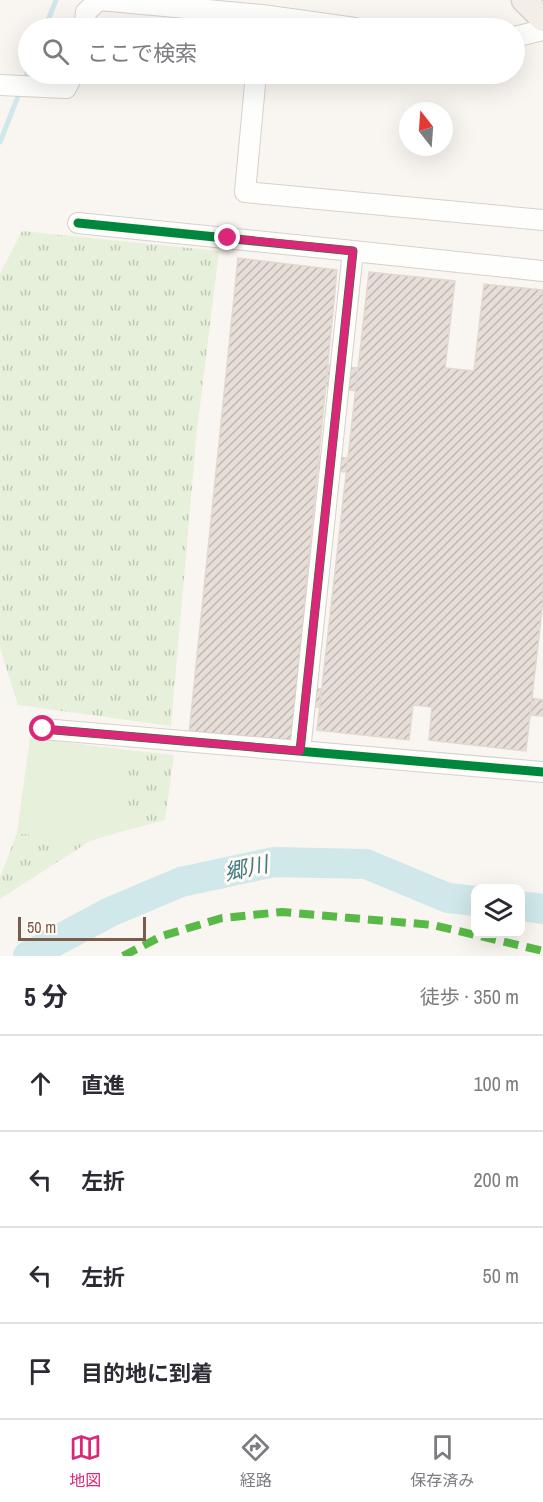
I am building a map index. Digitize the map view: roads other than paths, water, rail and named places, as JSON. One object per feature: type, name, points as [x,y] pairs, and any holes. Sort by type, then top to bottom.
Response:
[{"type":"main road","points":[[524,0],[543,19]]},
{"type":"street","points":[[85,18],[86,12],[99,0],[289,18]]},
{"type":"street","points":[[525,34],[543,30]]},
{"type":"street","points":[[0,85],[18,84]]},
{"type":"street","points":[[255,84],[245,192],[543,220]]},
{"type":"street","points":[[78,223],[543,271]]},
{"type":"street","points":[[300,751],[353,251]]},
{"type":"street","points":[[43,729],[543,771]]},
{"type":"waterway","points":[[49,18],[56,0]]},
{"type":"waterway","points":[[0,142],[20,91]]},
{"type":"waterway","name":"郷川","points":[[28,956],[110,912],[181,882],[274,862],[366,864],[448,898],[471,900]]},
{"type":"waterway","name":"郷川","points":[[525,907],[543,909]]}]
